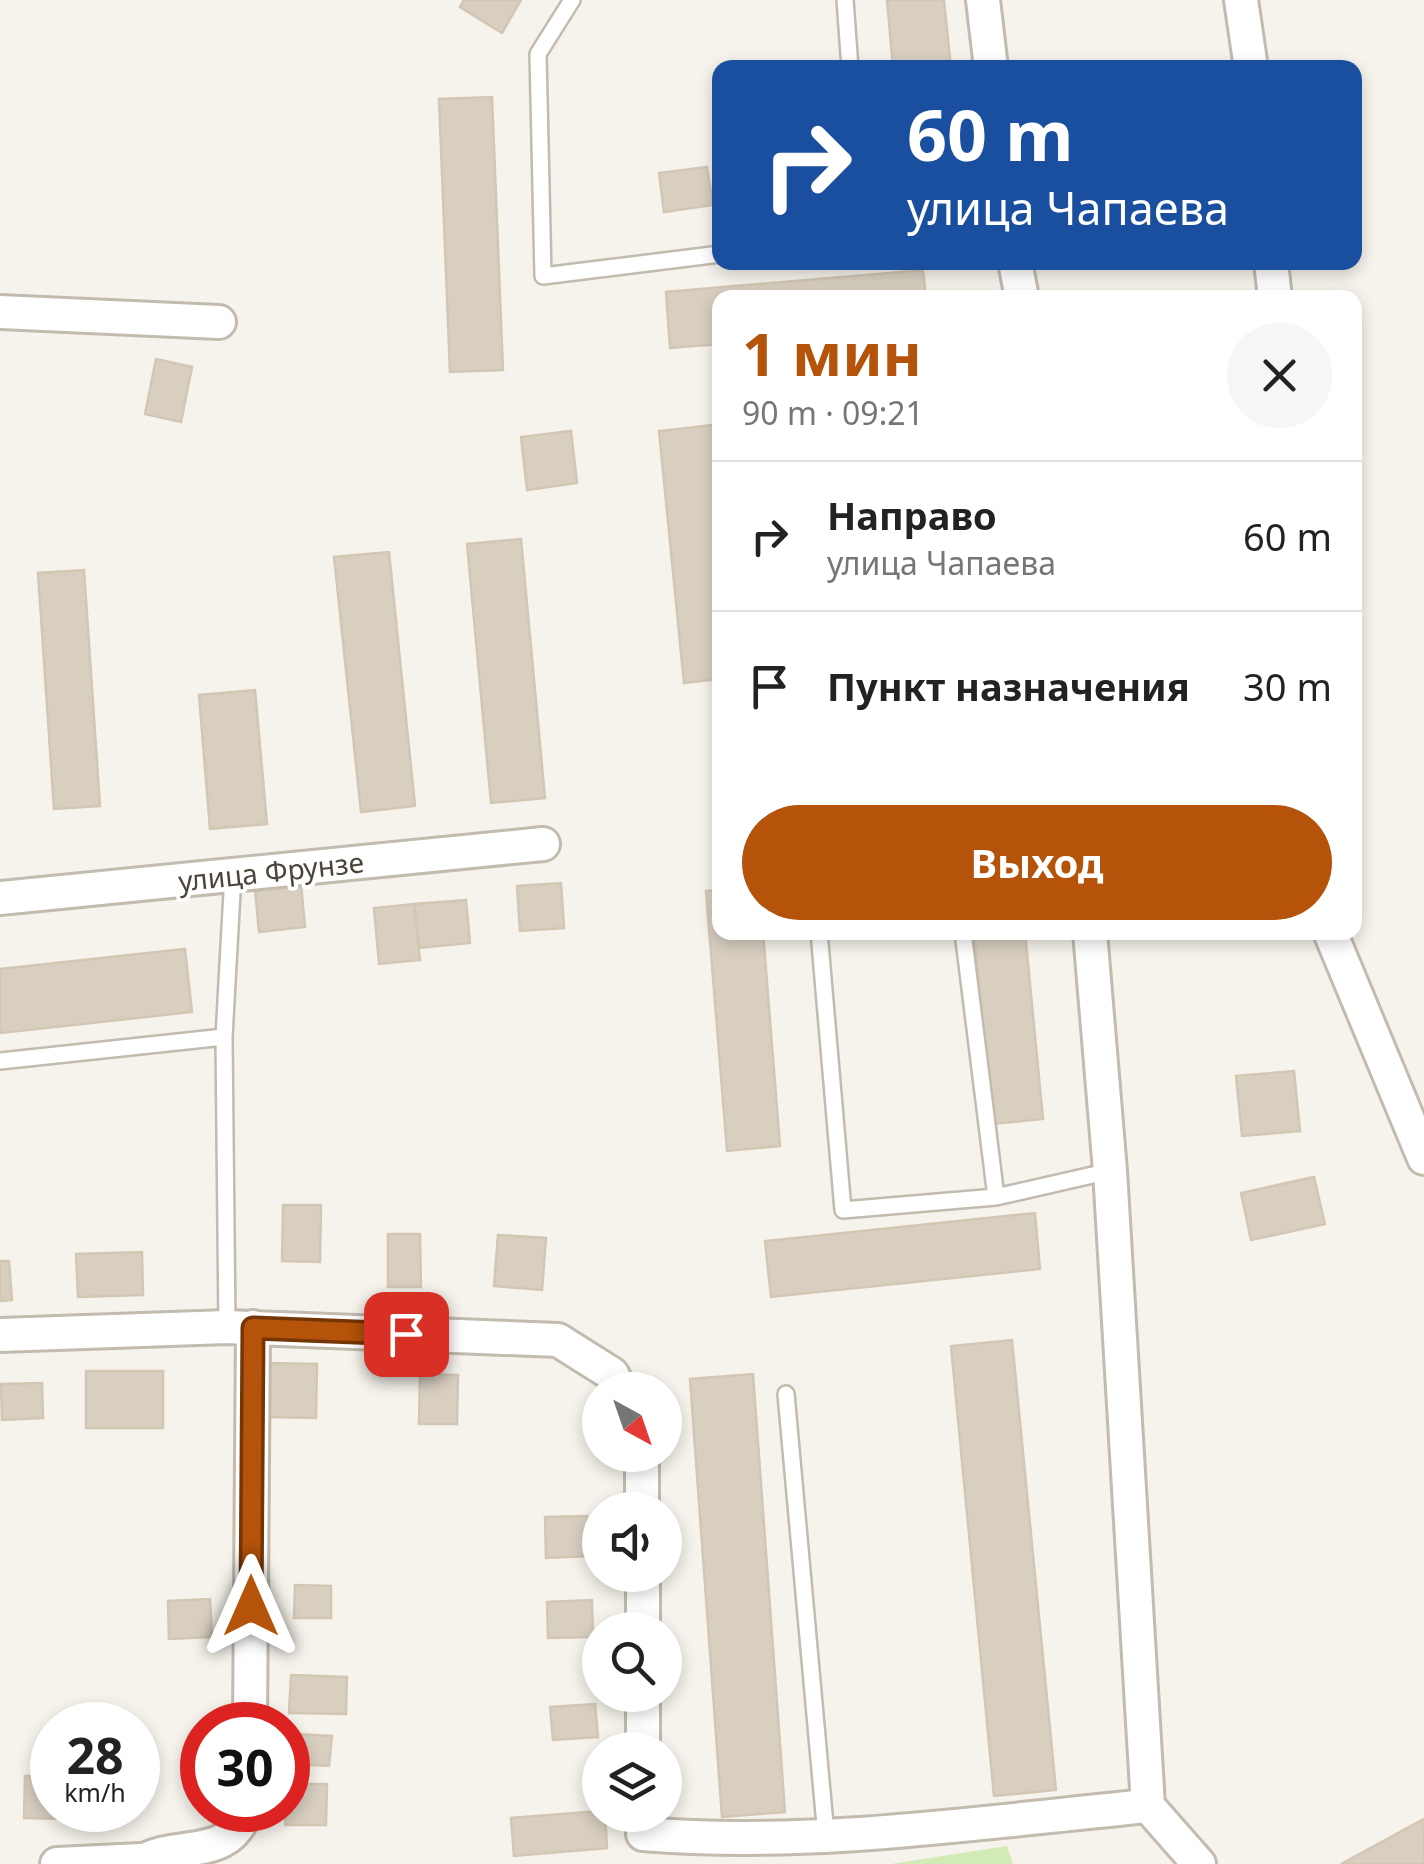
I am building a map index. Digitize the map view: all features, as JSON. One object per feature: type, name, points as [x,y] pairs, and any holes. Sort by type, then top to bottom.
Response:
[{"type":"street","points":[[983,0],[990,60]]},
{"type":"street","points":[[1241,0],[1250,60]]},
{"type":"street","points":[[0,312],[220,322]]},
{"type":"street","name":"улица Фрунзе","points":[[0,898],[543,844]]},
{"type":"street","points":[[1091,940],[1110,1171],[1148,1806],[1199,1864]]},
{"type":"street","points":[[1333,940],[1424,1158]]},
{"type":"street","points":[[0,1334],[240,1327],[558,1340],[602,1372]]},
{"type":"street","points":[[240,1327],[249,1702]]},
{"type":"street","points":[[644,1838],[731,1841],[826,1836],[1148,1806]]},
{"type":"street","points":[[56,1864],[139,1862],[217,1848],[240,1832]]},
{"type":"lane","points":[[572,0],[538,54],[542,276],[712,255]]},
{"type":"lane","points":[[846,0],[850,60]]},
{"type":"lane","points":[[233,874],[224,1037],[240,1327]]},
{"type":"lane","points":[[821,940],[843,1210],[996,1197],[1110,1171]]},
{"type":"lane","points":[[964,940],[996,1197]]},
{"type":"lane","points":[[0,1061],[224,1037]]},
{"type":"lane","points":[[786,1394],[826,1836]]},
{"type":"green space","points":[[1007,1846],[1013,1864],[891,1864]]},
{"type":"building","points":[[464,0],[521,0],[502,33],[460,7]]},
{"type":"building","points":[[887,0],[944,0],[950,60],[892,60]]},
{"type":"building","points":[[492,97],[503,370],[450,372],[439,99]]},
{"type":"building","points":[[707,167],[712,205],[664,212],[659,173]]},
{"type":"building","points":[[923,270],[925,290],[712,290],[712,345],[670,348],[666,292]]},
{"type":"building","points":[[156,359],[192,367],[181,422],[145,414]]},
{"type":"building","points":[[712,425],[712,680],[684,683],[659,431]]},
{"type":"building","points":[[571,431],[577,483],[527,490],[521,437]]},
{"type":"building","points":[[521,539],[545,798],[491,803],[467,544]]},
{"type":"building","points":[[389,552],[415,806],[361,812],[334,557]]},
{"type":"building","points":[[84,570],[100,806],[54,809],[38,573]]},
{"type":"building","points":[[255,690],[267,824],[210,829],[199,695]]},
{"type":"building","points":[[561,883],[564,928],[520,931],[517,886]]},
{"type":"building","points":[[301,884],[305,927],[259,932],[255,889]]},
{"type":"building","points":[[706,891],[712,891],[712,940],[764,940],[780,1146],[727,1151]]},
{"type":"building","points":[[466,900],[470,943],[419,948],[414,904]]},
{"type":"building","points":[[414,904],[420,960],[379,964],[374,908]]},
{"type":"building","points":[[975,940],[1026,940],[1043,1119],[993,1124]]},
{"type":"building","points":[[185,949],[192,1012],[0,1033],[0,969]]},
{"type":"building","points":[[1294,1071],[1300,1131],[1242,1136],[1236,1076]]},
{"type":"building","points":[[1314,1177],[1325,1224],[1251,1240],[1241,1193]]},
{"type":"building","points":[[283,1205],[321,1205],[320,1262],[282,1261]]},
{"type":"building","points":[[1035,1213],[1040,1269],[771,1297],[765,1241]]},
{"type":"building","points":[[388,1234],[420,1234],[421,1287],[388,1287]]},
{"type":"building","points":[[498,1235],[546,1238],[542,1290],[494,1286]]},
{"type":"building","points":[[142,1252],[143,1295],[78,1297],[76,1254]]},
{"type":"building","points":[[0,1261],[9,1261],[12,1300],[0,1301]]},
{"type":"building","points":[[1012,1340],[1056,1790],[994,1796],[951,1346]]},
{"type":"building","points":[[267,1363],[317,1364],[316,1418],[267,1417]]},
{"type":"building","points":[[86,1371],[163,1371],[163,1428],[86,1428]]},
{"type":"building","points":[[420,1374],[458,1375],[457,1424],[419,1424]]},
{"type":"building","points":[[753,1374],[785,1812],[722,1817],[690,1379]]},
{"type":"building","points":[[42,1383],[43,1418],[2,1420],[1,1384]]},
{"type":"building","points":[[582,1516],[582,1556],[546,1558],[545,1517]]},
{"type":"building","points":[[295,1585],[331,1586],[331,1618],[294,1618]]},
{"type":"building","points":[[210,1599],[212,1637],[169,1639],[168,1601]]},
{"type":"building","points":[[592,1600],[592,1612],[582,1612],[582,1637],[548,1638],[547,1602]]},
{"type":"building","points":[[291,1675],[347,1677],[346,1714],[310,1713],[310,1702],[290,1702]]},
{"type":"building","points":[[582,1705],[582,1712],[596,1712],[598,1732],[582,1732],[582,1738],[553,1740],[550,1707]]},
{"type":"building","points":[[310,1735],[332,1736],[329,1766],[310,1765]]},
{"type":"building","points":[[25,1776],[30,1776],[30,1818],[24,1818]]},
{"type":"building","points":[[310,1784],[327,1784],[326,1825],[310,1825]]},
{"type":"building","points":[[582,1812],[582,1832],[606,1832],[607,1848],[514,1856],[511,1818]]},
{"type":"building","points":[[1424,1819],[1424,1864],[1341,1864]]},
{"type":"route","points":[[251,1606],[253,1328],[406,1334]]}]
